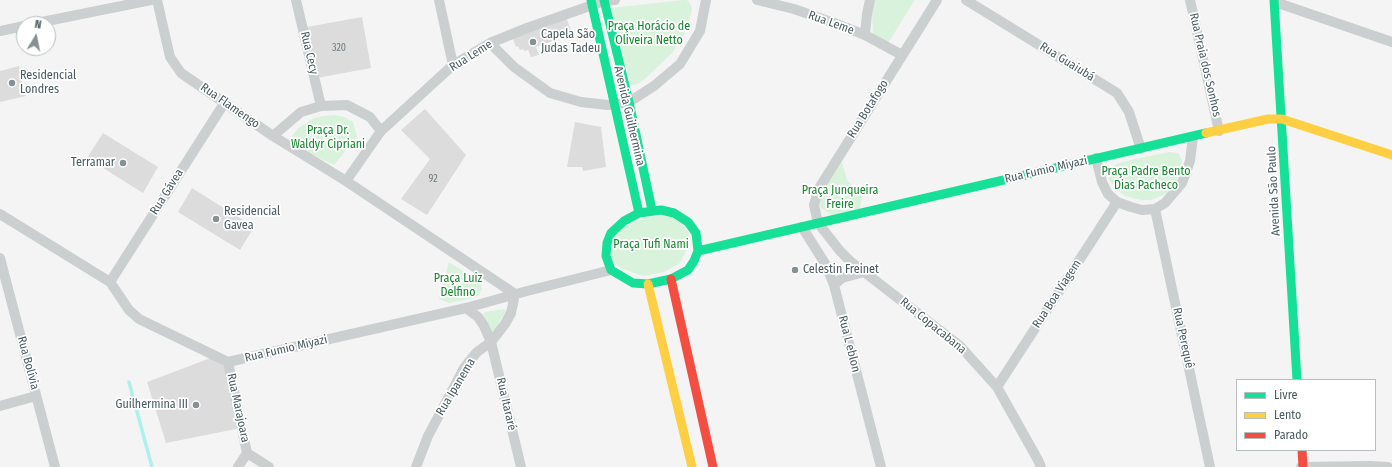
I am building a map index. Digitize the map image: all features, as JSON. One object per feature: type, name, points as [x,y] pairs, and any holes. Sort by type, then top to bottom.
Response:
[{"type":"street","points":[[56,19],[151,0]]},
{"type":"street","name":"Rua Flamengo","points":[[157,0],[168,49],[181,73],[273,136],[346,181]]},
{"type":"street","name":"Rua Cecy","points":[[296,0],[321,106]]},
{"type":"street","points":[[439,0],[453,65]]},
{"type":"street","name":"Rua Leme","points":[[346,181],[381,131],[453,65],[490,43],[527,28],[592,3],[615,0]]},
{"type":"street","points":[[490,43],[514,67],[550,93],[581,102],[608,105],[629,102],[654,86],[680,64],[700,31],[706,0]]},
{"type":"street","name":"Rua Leme","points":[[757,0],[794,9],[865,35],[902,55]]},
{"type":"street","points":[[865,35],[870,0]]},
{"type":"street","name":"Rua Botafogo","points":[[818,223],[814,205],[818,190],[937,0]]},
{"type":"street","name":"Rua Guaiubá","points":[[966,0],[1117,93],[1129,112],[1141,149]]},
{"type":"street","name":"Rua Praia dos Sonhos","points":[[1190,0],[1219,131]]},
{"type":"street","name":"Avenida Guilhermina","points":[[604,1],[629,102],[652,210]]},
{"type":"street","points":[[1274,1],[1392,42]]},
{"type":"street","name":"Avenida São Paulo","points":[[1274,1],[1298,379]]},
{"type":"street","name":"Avenida Guilhermina","points":[[592,3],[639,213]]},
{"type":"street","points":[[0,30],[16,27]]},
{"type":"street","name":"Rua Gávea","points":[[110,282],[225,102]]},
{"type":"street","points":[[273,136],[301,112],[321,106],[347,105],[370,117],[381,131]]},
{"type":"street","name":"Rua Fumio Miyazi","points":[[698,251],[1268,119],[1282,120],[1392,155]]},
{"type":"street","points":[[1096,158],[1102,182],[1108,194],[1117,202],[1142,210],[1155,209],[1165,203],[1182,183],[1190,161],[1193,137]]},
{"type":"street","points":[[346,181],[515,294]]},
{"type":"street","name":"Rua Boa Viagem","points":[[997,387],[1117,202]]},
{"type":"street","name":"Rua Perequê","points":[[1155,209],[1210,467]]},
{"type":"street","points":[[652,210],[661,210],[674,213],[688,222],[696,233],[698,251],[688,270],[671,279],[648,284],[633,283],[611,270],[606,256],[607,243],[611,233],[624,221],[639,213],[652,210]]},
{"type":"street","name":"Rua Fumio Miyazi","points":[[0,214],[110,282],[129,310],[139,319],[228,362],[466,308],[611,270]]},
{"type":"street","name":"Rua Copacabana","points":[[818,223],[840,251],[864,272],[960,346],[997,387],[1041,467]]},
{"type":"street","name":"Rua L eblon","points":[[802,227],[826,265],[834,285],[881,467]]},
{"type":"street","name":"Rua Bolívia","points":[[0,258],[55,467]]},
{"type":"street","points":[[834,285],[842,278],[864,272]]},
{"type":"street","points":[[671,279],[713,467]]},
{"type":"street","points":[[648,284],[692,467]]},
{"type":"street","name":"Rua Ipanema","points":[[416,467],[428,436],[464,368],[478,352],[491,342],[505,324],[512,313],[515,294]]},
{"type":"street","name":"Rua Itararé","points":[[466,308],[478,318],[484,326],[491,342],[521,467]]},
{"type":"street","name":"Rua Marajoara","points":[[228,362],[247,453],[269,467]]},
{"type":"street","points":[[0,406],[36,396]]},
{"type":"street","points":[[1302,451],[1302,467],[1388,467]]},
{"type":"street","points":[[238,467],[247,453]]},
{"type":"green space","name":"Praça Horácio de Oliveira Netto","points":[[687,0],[691,5],[692,10],[686,31],[680,41],[672,53],[647,77],[638,84],[631,85],[611,8]]},
{"type":"green space","points":[[874,0],[915,0],[888,43],[873,37],[872,7]]},
{"type":"green space","name":"Praça Dr. Waldyr Cipriani","points":[[334,115],[344,117],[353,122],[357,137],[334,165],[293,145],[290,139],[298,128],[314,118]]},
{"type":"green space","name":"Praça Padre Bento Dias Pacheco","points":[[1169,152],[1178,153],[1182,161],[1177,180],[1164,195],[1151,200],[1141,200],[1125,196],[1117,190],[1109,180],[1109,170],[1113,166],[1122,162]]},
{"type":"green space","name":"Praça Junqueira Freire","points":[[842,162],[847,180],[862,195],[860,209],[832,215],[821,208],[819,203],[820,195]]},
{"type":"green space","name":"Praça Tufi Nami","points":[[650,215],[676,217],[689,233],[689,245],[680,263],[664,272],[644,276],[621,268],[612,261],[610,239],[616,231]]},
{"type":"green space","name":"Praça Luiz Delfino","points":[[449,262],[480,282],[482,288],[479,295],[473,298],[449,303],[439,299]]},
{"type":"green space","points":[[505,309],[506,312],[500,320],[496,333],[491,333],[483,315],[485,312]]},
{"type":"building","points":[[362,17],[371,68],[317,78],[307,27]]},
{"type":"building","name":"Capela São Judas Tadeu","points":[[566,17],[571,30],[563,33],[564,37],[536,47],[539,55],[531,57],[528,50],[520,50],[518,46],[516,47],[512,36]]},
{"type":"building","name":"Residencial Londres","points":[[19,66],[26,96],[0,102],[0,71]]},
{"type":"building","points":[[425,109],[466,155],[427,215],[401,199],[430,159],[401,130]]},
{"type":"building","points":[[575,122],[601,127],[606,167],[583,171],[582,167],[567,167]]},
{"type":"building","name":"Terramar","points":[[103,133],[158,167],[143,193],[87,158]]},
{"type":"building","name":"Residencial Gavea","points":[[192,188],[254,227],[240,250],[178,212]]},
{"type":"building","name":"Guilhermina III","points":[[216,356],[228,362],[241,428],[166,443],[147,382]]},
{"type":"waterway","points":[[129,382],[152,467]]},
{"type":"traffic: fast","points":[[591,0],[639,213]]},
{"type":"traffic: fast","points":[[604,0],[629,102],[652,210]]},
{"type":"traffic: fast","points":[[1274,0],[1297,379]]},
{"type":"traffic: fast","points":[[698,251],[1206,133]]},
{"type":"traffic: fast","points":[[661,210],[674,213],[688,222],[696,233],[698,251],[688,270],[671,279],[648,284],[633,283],[611,270],[606,256],[607,243],[611,233],[624,221],[639,213],[661,210]]},
{"type":"traffic: slow","points":[[1206,133],[1268,119],[1282,119],[1392,155]]},
{"type":"traffic: slow","points":[[648,284],[692,467]]},
{"type":"traffic: jam","points":[[671,279],[713,467]]},
{"type":"traffic: jam","points":[[1302,451],[1303,467]]},
{"type":"place","name":"Capela São Judas Tadeu","points":[[533,42]]},
{"type":"place","name":"Residencial Londres","points":[[12,83]]},
{"type":"place","name":"Terramar","points":[[123,163]]},
{"type":"place","name":"Residencial Gavea","points":[[216,219]]},
{"type":"place","name":"Celestin Freinet","points":[[795,270]]},
{"type":"place","name":"Guilhermina III","points":[[196,405]]}]
